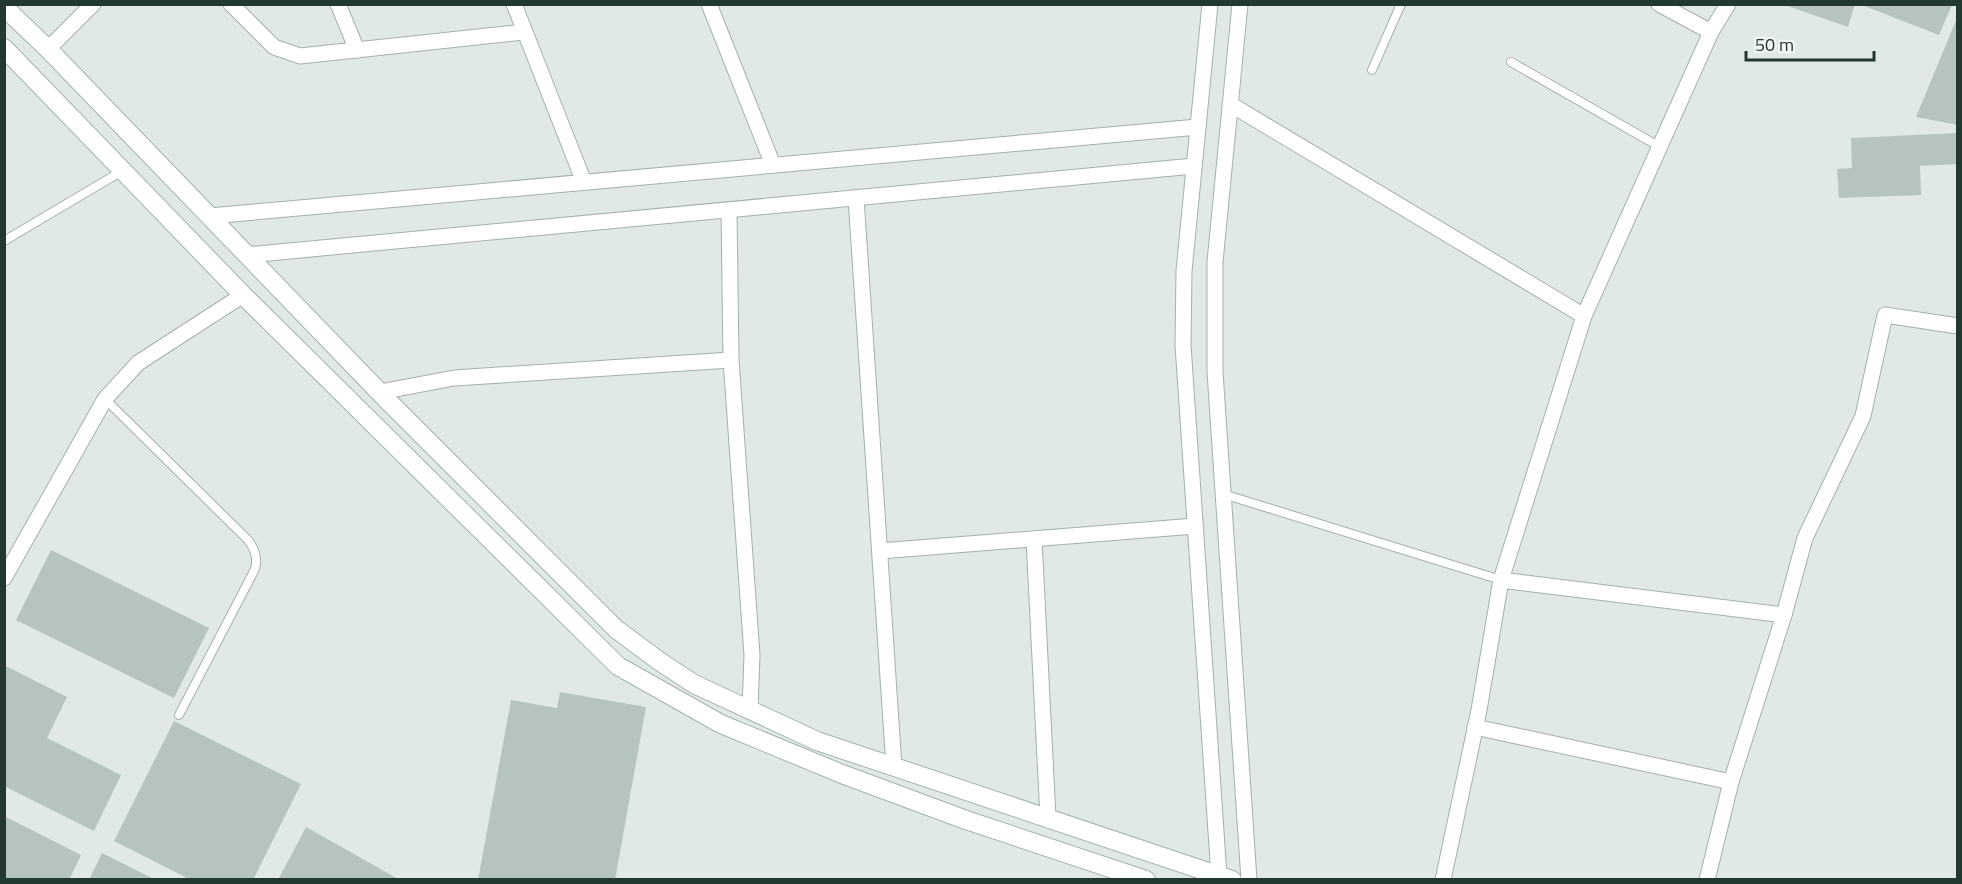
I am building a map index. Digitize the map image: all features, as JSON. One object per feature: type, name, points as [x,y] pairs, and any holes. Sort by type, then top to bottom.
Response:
[{"type":"street","points":[[48,49],[93,4]]},
{"type":"street","points":[[231,4],[274,47],[300,56],[524,32]]},
{"type":"street","points":[[338,4],[357,50]]},
{"type":"street","points":[[514,4],[584,182]]},
{"type":"street","points":[[709,4],[773,165]]},
{"type":"street","points":[[4,7],[48,49],[380,392],[616,629],[659,662],[694,684],[817,741],[1224,878],[1195,526],[1183,345],[1184,272],[1210,4]]},
{"type":"street","points":[[1240,4],[1215,262],[1215,372],[1249,879]]},
{"type":"street","points":[[1659,4],[1711,33]]},
{"type":"street","points":[[1443,879],[1475,728],[1502,580],[1584,316],[1711,33],[1728,4]]},
{"type":"street","points":[[4,48],[243,295],[618,666],[721,724],[842,774],[966,820],[1146,879]]},
{"type":"street","points":[[1230,104],[1584,316]]},
{"type":"street","points":[[210,216],[1198,127]]},
{"type":"street","points":[[247,255],[1194,166]]},
{"type":"street","points":[[856,198],[894,767]]},
{"type":"street","points":[[729,210],[731,360],[752,655],[750,710]]},
{"type":"street","points":[[4,578],[105,399],[138,363],[243,295]]},
{"type":"street","points":[[1707,879],[1731,782],[1784,615],[1805,538],[1863,416],[1885,315],[1958,326]]},
{"type":"street","points":[[380,392],[454,378],[731,360]]},
{"type":"street","points":[[880,551],[1195,526]]},
{"type":"street","points":[[1034,539],[1048,818]]},
{"type":"street","points":[[1502,580],[1784,615]]},
{"type":"street","points":[[1475,728],[1731,782]]},
{"type":"lane","points":[[1372,70],[1401,4]]},
{"type":"lane","points":[[1511,62],[1660,147]]},
{"type":"lane","points":[[4,242],[123,171]]},
{"type":"lane","points":[[105,399],[248,540],[255,551],[255,569],[178,715]]},
{"type":"lane","points":[[1223,494],[1502,580]]},
{"type":"building","points":[[1782,4],[1855,4],[1848,27]]},
{"type":"building","points":[[1862,5],[1952,5],[1939,35]]},
{"type":"building","points":[[1957,18],[1958,125],[1916,117]]},
{"type":"building","points":[[1958,133],[1958,164],[1920,166],[1921,195],[1839,198],[1837,169],[1852,168],[1851,138]]},
{"type":"building","points":[[51,550],[209,628],[174,698],[16,620]]},
{"type":"building","points":[[4,665],[67,697],[47,738],[121,775],[94,831],[4,786]]},
{"type":"building","points":[[560,692],[646,707],[615,880],[478,880],[511,700],[557,708]]},
{"type":"building","points":[[174,721],[301,784],[253,880],[191,880],[114,841]]},
{"type":"building","points":[[4,816],[81,855],[69,880],[4,880]]},
{"type":"building","points":[[306,827],[400,880],[278,880]]},
{"type":"building","points":[[102,853],[156,880],[89,880]]}]
